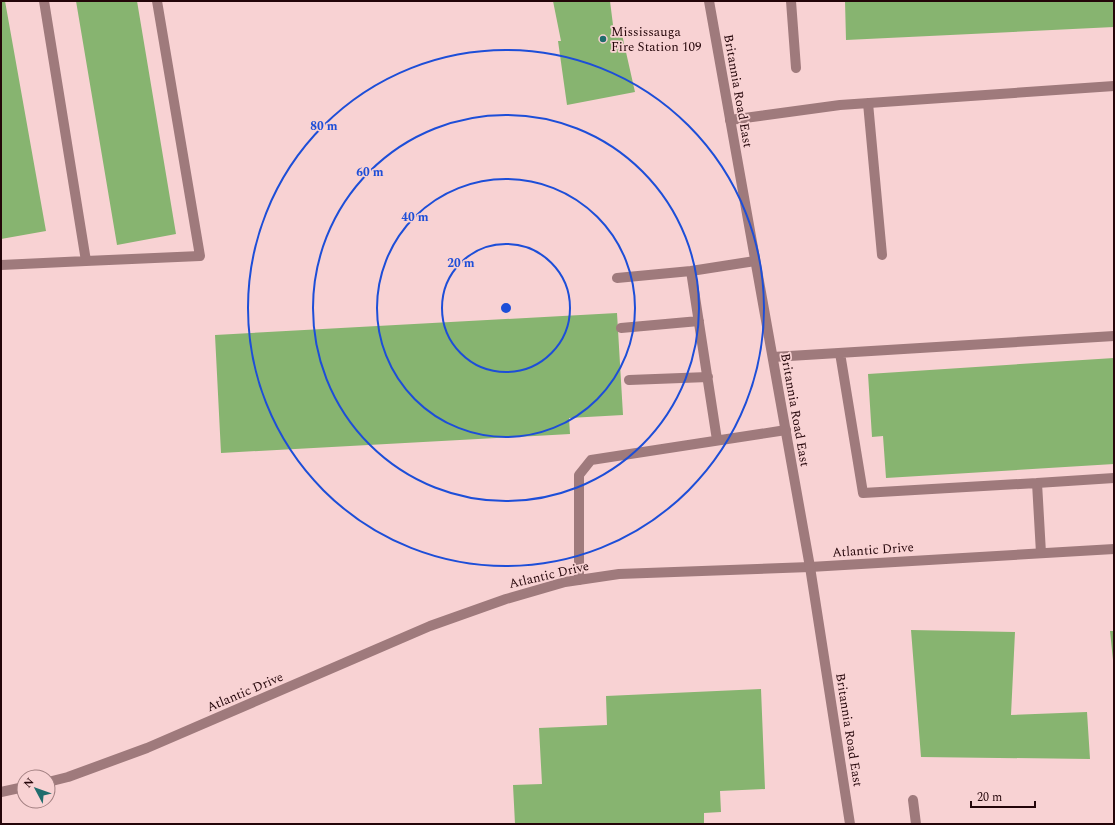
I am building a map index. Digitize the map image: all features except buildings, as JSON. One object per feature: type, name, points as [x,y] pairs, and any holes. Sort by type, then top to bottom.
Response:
[{"type":"street","points":[[44,1],[86,260]]},
{"type":"street","points":[[1,265],[200,256],[157,1]]},
{"type":"street","name":"Britannia Road East","points":[[709,1],[810,567],[850,824]]},
{"type":"street","points":[[791,1],[796,68]]},
{"type":"street","points":[[730,120],[840,105],[1114,86]]},
{"type":"street","points":[[868,103],[882,255]]},
{"type":"street","points":[[617,278],[691,272],[755,261]]},
{"type":"street","points":[[691,272],[717,440]]},
{"type":"street","points":[[621,328],[699,321]]},
{"type":"street","points":[[773,357],[1114,336]]},
{"type":"street","points":[[840,353],[863,493],[1114,478]]},
{"type":"street","points":[[629,380],[708,377]]},
{"type":"street","points":[[579,580],[579,475],[591,460],[786,430]]},
{"type":"street","points":[[1037,483],[1042,553]]},
{"type":"street","name":"Atlantic Drive","points":[[56,780],[147,748],[430,626],[506,599],[565,582],[619,574],[810,567],[1114,549]]},
{"type":"street","points":[[1,792],[16,789]]},
{"type":"street","points":[[913,800],[916,824]]},
{"type":"place","name":"Mississauga Fire Station 109","points":[[603,39]]}]
